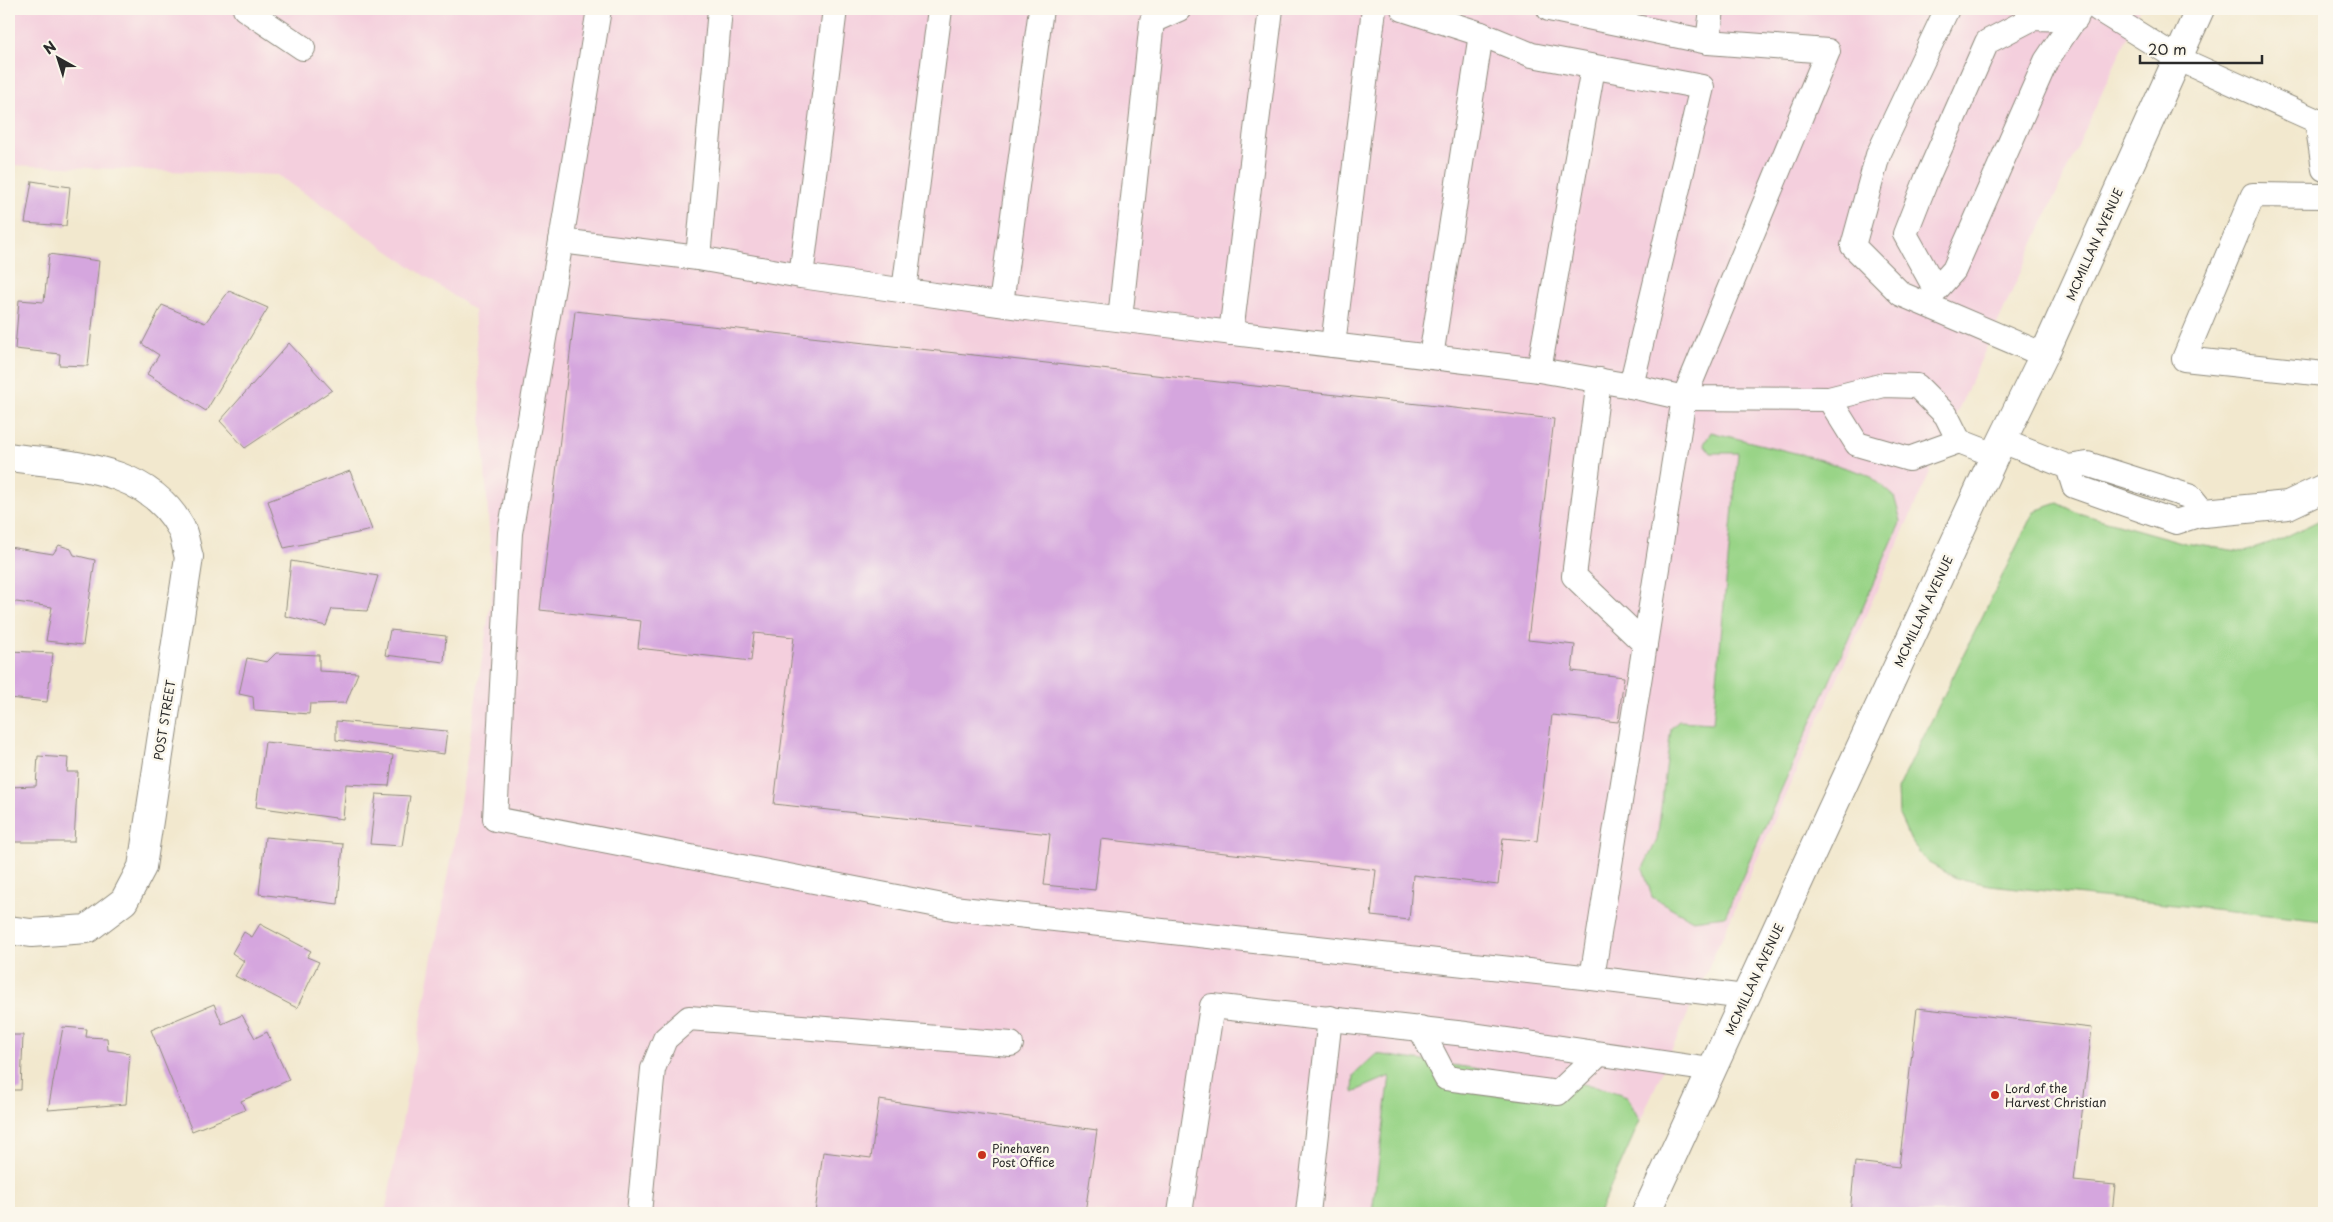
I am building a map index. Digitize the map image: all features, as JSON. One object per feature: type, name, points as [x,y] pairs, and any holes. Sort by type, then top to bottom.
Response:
[{"type":"street","name":"MCMILLAN AVENUE","points":[[1646,1213],[1998,448],[2044,355],[2200,9]]},
{"type":"street","name":"POST STREET","points":[[9,457],[109,471],[156,495],[181,528],[189,557],[142,867],[124,901],[87,929],[20,932]]},
{"type":"street","points":[[2204,513],[2288,505],[2324,488]]},
{"type":"lane","points":[[245,9],[303,48]]},
{"type":"lane","points":[[599,9],[510,533],[495,819],[953,908],[1592,978],[1745,997]]},
{"type":"lane","points":[[698,258],[720,9]]},
{"type":"lane","points":[[801,276],[835,9]]},
{"type":"lane","points":[[904,291],[940,9]]},
{"type":"lane","points":[[1001,304],[1041,9]]},
{"type":"lane","points":[[1120,319],[1152,21],[1179,9]]},
{"type":"lane","points":[[1231,333],[1272,9]]},
{"type":"lane","points":[[1333,345],[1374,9]]},
{"type":"lane","points":[[1403,9],[1481,34],[1532,55],[1702,87],[1631,386]]},
{"type":"lane","points":[[1549,9],[1586,13],[1708,42],[1828,51],[1684,398],[1592,978]]},
{"type":"lane","points":[[1708,42],[1712,9]]},
{"type":"lane","points":[[1947,9],[1878,155],[1853,246],[1901,294],[1932,299],[2044,355]]},
{"type":"lane","points":[[2098,9],[2177,58],[2321,121],[2324,169]]},
{"type":"lane","points":[[1932,299],[1905,234],[1927,178],[1987,42],[2033,18],[2078,14]]},
{"type":"lane","points":[[1932,299],[1954,270],[2046,61],[2078,14]]},
{"type":"lane","points":[[1430,357],[1481,34]]},
{"type":"lane","points":[[1539,370],[1593,68]]},
{"type":"lane","points":[[2324,196],[2253,195],[2184,359],[2324,374]]},
{"type":"lane","points":[[561,241],[698,258],[801,276],[1001,304],[1539,370],[1631,386],[1684,398],[1829,399],[1884,385],[1917,386],[1946,415],[1959,441]]},
{"type":"lane","points":[[1599,380],[1574,576],[1645,644]]},
{"type":"lane","points":[[1829,399],[1857,444],[1909,459],[1959,441],[1998,448],[2068,468],[2074,486],[2176,522],[2204,513]]},
{"type":"lane","points":[[1180,1213],[1212,1006],[1420,1028],[1712,1070]]},
{"type":"lane","points":[[639,1213],[653,1069],[665,1039],[689,1018],[1011,1044]]},
{"type":"lane","points":[[1308,1213],[1330,1018]]},
{"type":"lane","points":[[1420,1028],[1446,1078],[1558,1093],[1599,1054]]},
{"type":"shaded area","points":[[9,9],[2140,9],[1911,514],[1599,1213],[385,1213],[451,861],[493,587],[474,310],[278,175],[9,165]]},
{"type":"green space","points":[[1711,432],[1811,457],[1869,475],[1894,496],[1901,521],[1725,916],[1693,920],[1652,897],[1643,868],[1657,840],[1671,728],[1679,721],[1713,723],[1738,453],[1711,453],[1704,444]]},
{"type":"green space","points":[[2058,503],[2078,513],[2185,543],[2244,552],[2277,541],[2324,518],[2324,921],[1990,885],[1956,878],[1927,862],[1911,841],[1899,815],[1898,789],[2034,511]]},
{"type":"green space","points":[[1376,1054],[1596,1086],[1627,1096],[1640,1121],[1599,1213],[1372,1213],[1390,1076],[1353,1092],[1354,1075]]},
{"type":"building","points":[[32,181],[70,187],[66,226],[25,223]]},
{"type":"building","points":[[49,254],[99,261],[88,366],[59,365],[60,354],[15,349],[19,300],[44,302]]},
{"type":"building","points":[[229,291],[268,308],[206,411],[147,374],[159,355],[142,344],[162,305],[205,323]]},
{"type":"building","points":[[575,311],[1554,419],[1528,640],[1575,645],[1572,671],[1624,677],[1618,722],[1552,715],[1537,841],[1503,838],[1498,885],[1413,875],[1409,920],[1371,916],[1376,870],[1101,839],[1095,890],[1044,885],[1050,834],[774,804],[794,637],[754,633],[751,661],[638,648],[641,621],[540,610]]},
{"type":"building","points":[[289,343],[332,390],[245,448],[220,421]]},
{"type":"building","points":[[350,471],[372,530],[284,548],[268,501]]},
{"type":"building","points":[[59,545],[71,549],[74,555],[95,560],[83,645],[46,641],[52,607],[9,601],[9,547],[53,554]]},
{"type":"building","points":[[291,561],[378,576],[367,611],[332,609],[326,626],[285,616]]},
{"type":"building","points":[[390,630],[446,636],[444,662],[385,655]]},
{"type":"building","points":[[9,651],[53,653],[47,702],[9,698]]},
{"type":"building","points":[[276,653],[319,655],[319,671],[358,673],[346,703],[310,704],[309,714],[254,710],[253,697],[239,694],[247,658],[267,662]]},
{"type":"building","points":[[336,721],[447,731],[444,754],[336,740]]},
{"type":"building","points":[[265,742],[393,755],[389,786],[346,784],[343,819],[256,807]]},
{"type":"building","points":[[38,756],[68,758],[67,772],[78,772],[74,842],[9,842],[9,787],[36,786]]},
{"type":"building","points":[[376,794],[410,796],[402,846],[370,844]]},
{"type":"building","points":[[265,837],[343,844],[338,904],[259,894]]},
{"type":"building","points":[[260,924],[311,951],[307,957],[319,962],[297,1008],[235,976],[244,961],[232,953],[244,932],[252,937]]},
{"type":"building","points":[[214,1004],[222,1024],[242,1015],[255,1038],[267,1032],[289,1080],[241,1101],[245,1110],[192,1131],[151,1030]]},
{"type":"building","name":"Lord of the Harvest Christian","points":[[1917,1008],[2092,1028],[2074,1181],[2115,1185],[2112,1213],[1850,1213],[1855,1162],[1899,1167]]},
{"type":"building","points":[[63,1027],[87,1029],[86,1037],[107,1038],[108,1050],[130,1053],[126,1104],[48,1110]]},
{"type":"building","points":[[9,1035],[23,1035],[21,1090],[9,1090]]},
{"type":"building","name":"Pinehaven Post Office","points":[[879,1100],[1097,1130],[1085,1213],[815,1213],[823,1152],[871,1158]]},
{"type":"place","name":"Lord of the Harvest Christian","points":[[1995,1095]]},
{"type":"place","name":"Pinehaven Post Office","points":[[982,1155]]}]
